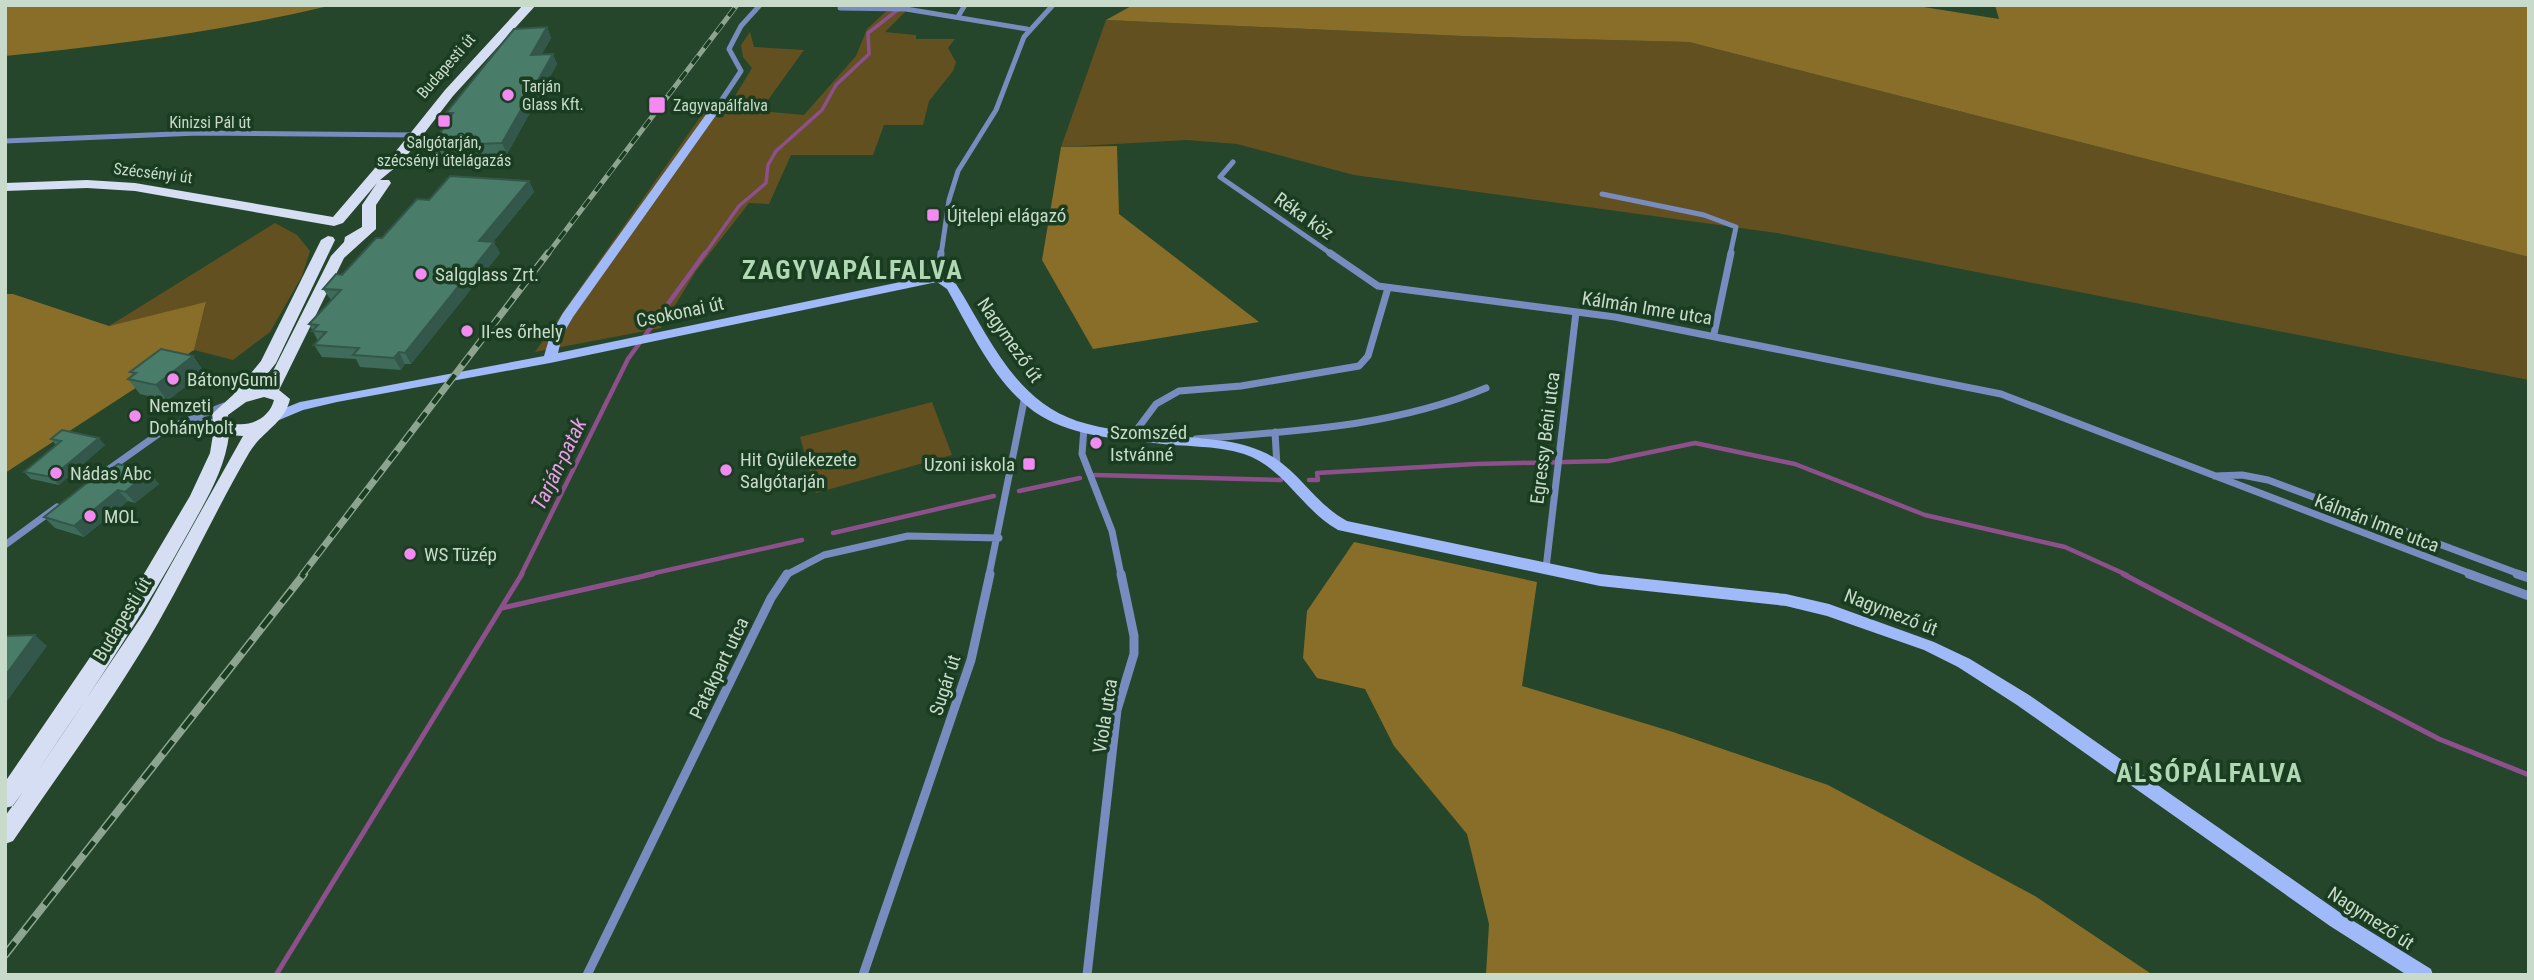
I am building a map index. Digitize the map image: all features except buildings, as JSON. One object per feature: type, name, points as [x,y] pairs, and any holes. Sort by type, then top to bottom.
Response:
[{"type":"main road","name":"Budapesti út","points":[[359,237],[371,225],[367,218],[369,205],[397,159],[449,93],[530,5]]},
{"type":"main road","points":[[550,359],[556,336],[567,316],[719,104]]},
{"type":"main road","name":"Budapesti út","points":[[233,401],[268,363],[331,229],[380,172],[397,159]]},
{"type":"main road","name":"Szécsényi út","points":[[5,187],[87,184],[135,187],[238,204],[295,217],[331,229]]},
{"type":"main road","points":[[359,237],[342,242],[331,229],[357,216],[367,218]]},
{"type":"main road","points":[[276,396],[338,256],[359,237]]},
{"type":"main road","name":"Csokonai út","points":[[337,398],[550,359],[939,278]]},
{"type":"main road","name":"Nagymező út","points":[[939,278],[951,287],[985,342],[1025,396],[1048,414],[1084,428],[1246,450],[1277,466],[1318,510],[1343,526],[1601,580],[1787,600],[1829,610],[1944,653],[1983,674],[2096,749],[2336,920],[2424,975]]},
{"type":"main road","name":"Budapesti út","points":[[5,834],[100,698],[150,618],[244,446],[281,408],[276,396]]},
{"type":"main road","points":[[276,396],[337,398],[300,407],[239,431],[220,425],[220,414],[233,401],[276,396]]},
{"type":"main road","name":"Budapesti út","points":[[5,799],[128,620],[181,529],[220,452],[220,425]]},
{"type":"street","points":[[719,104],[741,71],[729,49],[734,35],[760,5]]},
{"type":"street","points":[[958,15],[965,5]]},
{"type":"street","points":[[939,278],[946,217],[955,180],[965,156],[999,102],[1012,60],[1027,29],[1053,5]]},
{"type":"street","points":[[841,6],[897,8],[958,15],[1027,29]]},
{"type":"street","name":"Kinizsi Pál út","points":[[5,141],[198,134],[416,135]]},
{"type":"street","name":"Réka köz","points":[[1233,162],[1220,177],[1378,286],[1388,288]]},
{"type":"street","points":[[1602,194],[1634,204],[1691,212],[1736,227],[1714,334]]},
{"type":"street","points":[[1132,436],[1156,404],[1179,391],[1241,386],[1359,366],[1368,356],[1388,288]]},
{"type":"street","name":"Kálmán Imre utca","points":[[1388,288],[1576,312],[1714,334],[2010,396],[2529,596]]},
{"type":"street","name":"Egressy Béni utca","points":[[1546,568],[1576,312]]},
{"type":"street","name":"Nagymező út","points":[[1178,441],[1275,432],[1418,411],[1486,388]]},
{"type":"street","name":"Sugár út","points":[[863,975],[971,660],[999,538],[1025,396]]},
{"type":"street","name":"Budapesti út","points":[[90,483],[164,430],[233,401]]},
{"type":"street","name":"Budapesti út","points":[[178,424],[220,425]]},
{"type":"street","name":"Viola utca","points":[[1084,428],[1082,454],[1112,531],[1134,636],[1134,654],[1117,710],[1087,975]]},
{"type":"street","points":[[1275,432],[1277,466]]},
{"type":"street","name":"Kálmán Imre utca","points":[[2214,476],[2242,475],[2268,480],[2529,578]]},
{"type":"street","points":[[5,545],[68,499]]},
{"type":"street","name":"Patakpart utca","points":[[587,975],[771,598],[788,572],[808,560],[896,538],[999,538]]},
{"type":"shaded area","points":[[5,5],[333,5],[170,36],[5,56]]},
{"type":"shaded area","points":[[893,5],[912,5],[885,32],[916,35],[916,39],[955,39],[948,48],[956,62],[953,71],[929,101],[923,125],[884,125],[873,155],[791,155],[769,204],[749,203],[696,271],[661,328],[535,352],[710,103],[729,106],[752,68],[743,57],[741,45],[750,32],[754,47],[804,50],[760,111],[804,115],[856,56],[867,29]]},
{"type":"shaded area","points":[[1133,5],[1911,5],[1999,19],[1995,5],[2529,5],[2529,257],[1689,42],[1462,36],[1106,20]]},
{"type":"shaded area","points":[[1106,20],[1462,36],[1689,42],[2529,257],[2529,380],[1777,233],[1354,175],[1237,144],[1187,140],[1061,147]]},
{"type":"shaded area","points":[[1117,146],[1119,214],[1259,322],[1093,349],[1042,260],[1061,147]]},
{"type":"shaded area","points":[[275,223],[297,235],[310,251],[302,276],[270,332],[233,360],[194,350],[206,303],[109,326]]},
{"type":"shaded area","points":[[5,294],[13,294],[109,326],[206,302],[194,350],[5,473]]},
{"type":"shaded area","points":[[932,402],[952,455],[816,493],[800,437]]},
{"type":"shaded area","points":[[1354,542],[1537,582],[1522,686],[1673,732],[1828,785],[2035,896],[2153,975],[1486,975],[1489,924],[1467,834],[1394,746],[1365,689],[1317,678],[1303,658],[1307,611]]},
{"type":"waterway","name":"Tarján-patak","points":[[704,255],[739,206],[766,183],[768,165],[776,151],[822,110],[836,85],[869,54],[868,33],[904,5]]},
{"type":"waterway","name":"Tarján-patak","points":[[521,575],[628,359],[705,253]]},
{"type":"waterway","points":[[1309,480],[1318,480],[1317,473],[1475,464],[1608,461],[1695,443],[1795,464],[1925,515],[2065,547],[2127,575]]},
{"type":"waterway","points":[[1095,475],[1281,480]]},
{"type":"waterway","points":[[1019,491],[1080,478]]},
{"type":"waterway","points":[[833,533],[994,496]]},
{"type":"waterway","points":[[646,575],[802,540]]},
{"type":"waterway","name":"Tarján-patak","points":[[276,975],[522,574]]},
{"type":"waterway","points":[[502,608],[653,574]]},
{"type":"waterway","points":[[2123,574],[2439,739],[2529,775]]},
{"type":"railway","points":[[547,255],[737,5]]},
{"type":"railway","points":[[302,575],[548,253]]},
{"type":"railway","points":[[5,955],[304,574]]},
{"type":"place","name":"Tarján Glass Kft.","points":[[508,95]]},
{"type":"place","name":"Zagyvapálfalva","points":[[657,105]]},
{"type":"place","name":"Salgótarján, szécsényi útelágazás","points":[[444,121]]},
{"type":"place","name":"Újtelepi elágazó","points":[[933,215]]},
{"type":"place","name":"Salgglass Zrt.","points":[[421,274]]},
{"type":"place","name":"II-es őrhely","points":[[467,331]]},
{"type":"place","name":"BátonyGumi","points":[[173,379]]},
{"type":"place","name":"Nemzeti Dohánybolt","points":[[135,416]]},
{"type":"place","name":"Szomszéd Istvánné","points":[[1096,443]]},
{"type":"place","name":"Uzoni iskola","points":[[1029,464]]},
{"type":"place","name":"Hit Gyülekezete Salgótarján","points":[[726,470]]},
{"type":"place","name":"Nádas Abc","points":[[56,473]]},
{"type":"place","name":"MOL","points":[[90,516]]},
{"type":"place","name":"WS Tüzép","points":[[410,554]]},
{"type":"district","name":"ZAGYVAPÁLFALVA","points":[[853,270]]},
{"type":"district","name":"ALSÓPÁLFALVA","points":[[2210,773]]}]
